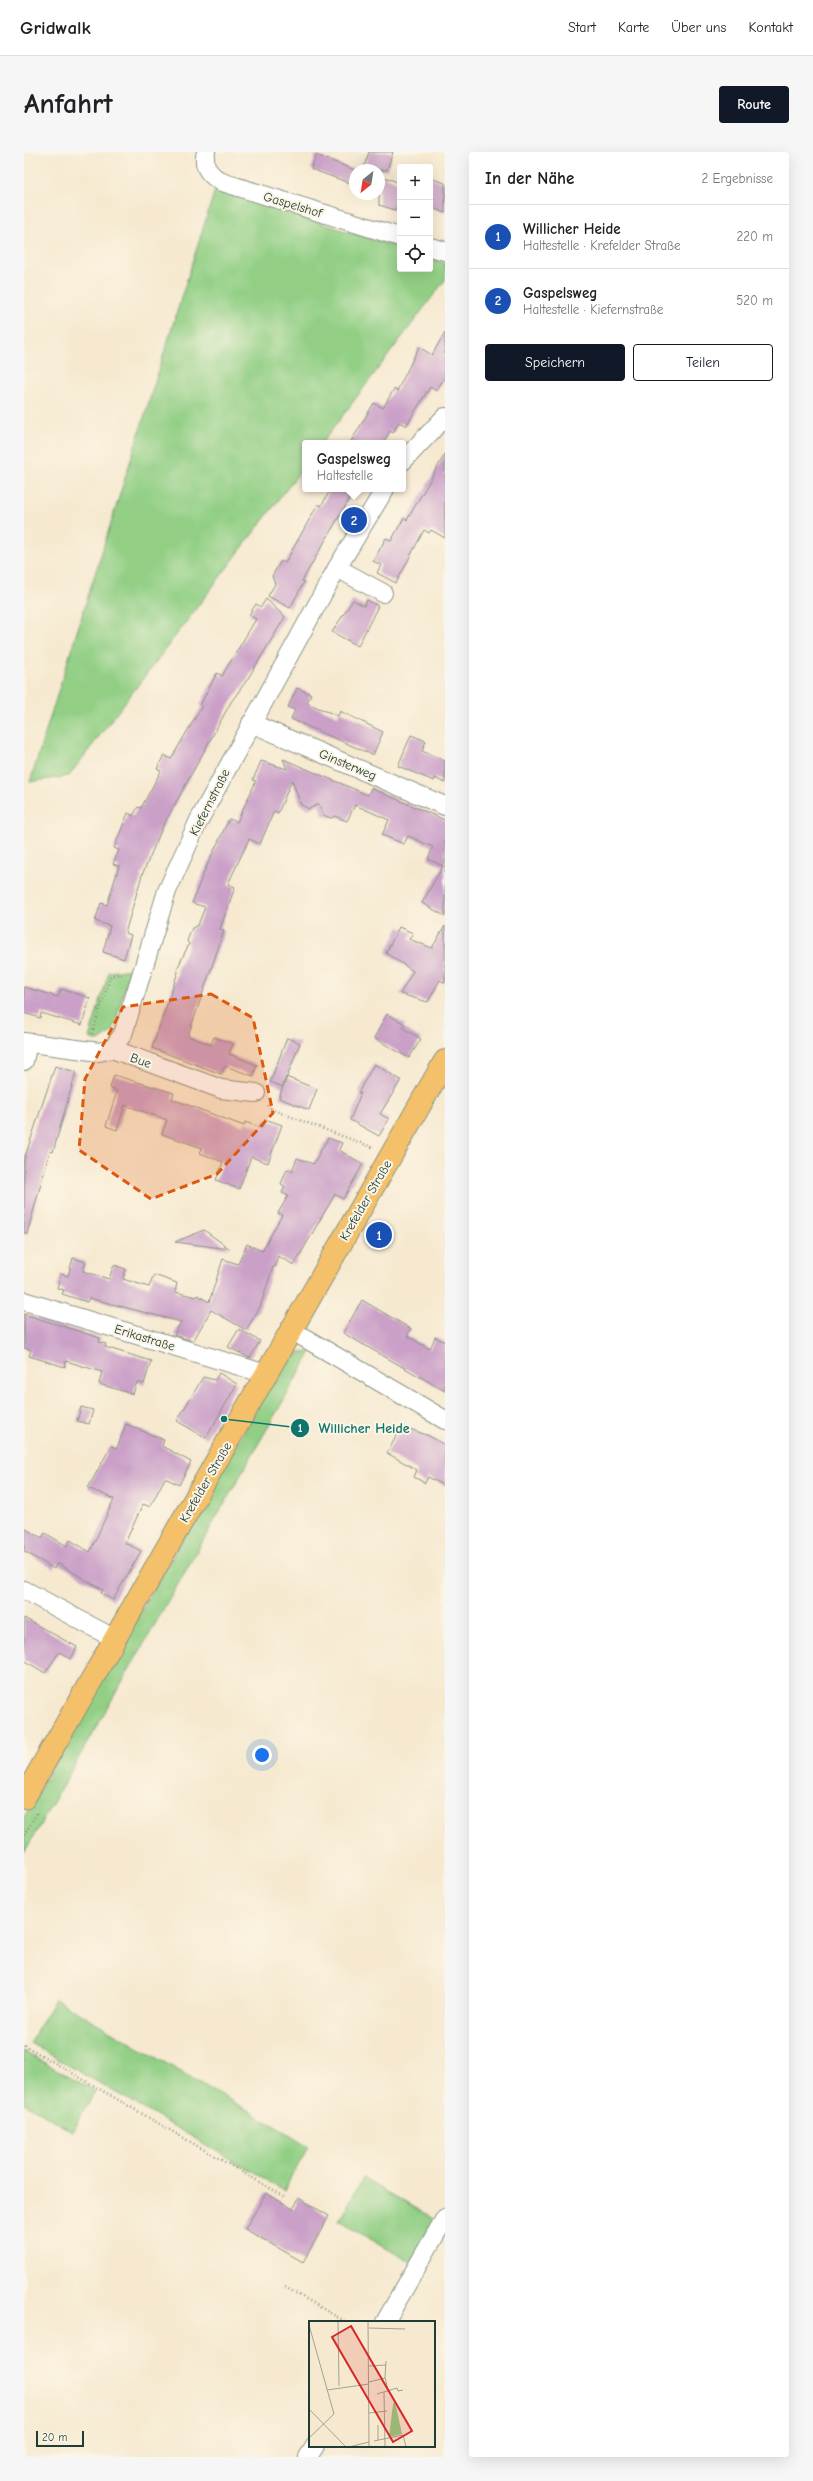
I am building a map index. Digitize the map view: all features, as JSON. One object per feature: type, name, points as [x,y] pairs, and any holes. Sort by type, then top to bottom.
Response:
[{"type":"main road","name":"Krefelder Straße","points":[[24,1798],[445,1061]]},
{"type":"street","name":"Gaspelshof","points":[[206,152],[206,167],[212,176],[222,182],[397,236]]},
{"type":"street","points":[[433,248],[445,251]]},
{"type":"street","points":[[406,458],[445,417]]},
{"type":"street","name":"Kiefernstraße","points":[[112,1049],[123,1034],[163,902],[176,869],[207,804],[337,568],[383,492]]},
{"type":"street","points":[[337,568],[383,593]]},
{"type":"street","name":"Ginsterweg","points":[[251,723],[445,806]]},
{"type":"street","points":[[24,1061],[26,1043]]},
{"type":"street","name":"Bue","points":[[26,1043],[102,1052],[112,1049],[221,1089],[256,1093]]},
{"type":"street","name":"Erikastraße","points":[[24,1301],[266,1374]]},
{"type":"street","points":[[291,1330],[445,1420]]},
{"type":"street","points":[[24,1590],[114,1639]]},
{"type":"street","points":[[386,2321],[445,2218]]},
{"type":"street","points":[[308,2457],[314,2447]]},
{"type":"path","points":[[86,1050],[111,975],[142,974]]},
{"type":"path","points":[[256,1093],[273,1110],[392,1154]]},
{"type":"path","points":[[24,2045],[285,2196]]},
{"type":"path","points":[[285,2287],[344,2321]]},
{"type":"highlighted area","points":[[211,994],[253,1018],[273,1113],[217,1174],[151,1199],[79,1150],[85,1079],[123,1007]]},
{"type":"green space","points":[[215,190],[397,247],[397,272],[433,272],[433,259],[445,263],[445,280],[324,440],[302,440],[302,469],[69,776],[30,782]]},
{"type":"green space","points":[[130,969],[113,1031],[99,1041],[89,1038],[109,972]]},
{"type":"green space","points":[[311,1352],[24,1853],[24,1817],[288,1354]]},
{"type":"green space","points":[[55,1999],[309,2146],[284,2190],[30,2043]]},
{"type":"green space","points":[[24,2051],[95,2091],[72,2131],[24,2103]]},
{"type":"green space","points":[[363,2178],[435,2220],[412,2263],[339,2221]]},
{"type":"building","points":[[369,152],[393,152],[387,170],[385,170],[385,164],[365,164]]},
{"type":"building","points":[[316,155],[349,168],[349,183],[311,169]]},
{"type":"building","points":[[385,177],[397,182],[397,205],[395,210],[379,205],[379,200],[385,200]]},
{"type":"building","points":[[433,179],[445,183],[445,213],[433,208]]},
{"type":"building","points":[[445,332],[445,377],[436,391],[430,387],[406,426],[399,422],[393,433],[390,431],[385,440],[352,440],[374,403],[383,408],[394,389],[397,391],[419,347],[432,355]]},
{"type":"building","points":[[445,454],[445,538],[431,530],[429,533],[424,530],[396,583],[377,573],[381,565],[373,561],[386,538],[391,541],[404,518],[407,520]]},
{"type":"building","points":[[329,492],[353,492],[302,581],[304,582],[290,608],[268,596],[275,584],[272,576],[281,561],[285,563],[318,504],[321,506]]},
{"type":"building","points":[[266,599],[285,617],[247,680],[231,702],[163,826],[142,875],[125,933],[131,935],[124,959],[103,952],[110,926],[95,921],[101,903],[107,905],[119,866],[113,864],[119,850],[114,848],[128,813],[133,816],[138,807],[141,808],[161,771],[157,769],[164,755],[171,759],[202,706],[200,705],[217,673],[222,676],[256,619],[249,615],[256,604],[261,607]]},
{"type":"building","points":[[353,600],[364,606],[367,600],[378,606],[358,646],[332,632]]},
{"type":"building","points":[[297,688],[311,694],[307,703],[338,716],[340,711],[383,732],[373,755],[291,719],[295,710],[288,707]]},
{"type":"building","points":[[411,735],[426,741],[422,751],[445,761],[445,783],[435,778],[434,781],[398,766]]},
{"type":"building","points":[[283,759],[368,795],[371,788],[445,820],[445,916],[422,903],[443,866],[428,859],[433,847],[408,836],[404,844],[382,835],[389,820],[355,805],[347,821],[335,816],[331,818],[323,815],[319,804],[309,809],[301,805],[292,780],[278,813],[274,811],[260,844],[249,839],[228,884],[235,887],[220,929],[224,931],[188,1036],[211,1045],[214,1037],[233,1044],[229,1054],[257,1065],[253,1076],[225,1066],[221,1074],[152,1048],[178,972],[177,969],[189,944],[187,941],[192,928],[198,925],[205,907],[192,903],[203,874],[229,819],[237,822],[256,781],[253,780],[261,761],[287,769]]},
{"type":"building","points":[[445,926],[445,983],[440,980],[428,1002],[400,994],[413,971],[386,953],[399,927],[413,933],[409,939],[432,948]]},
{"type":"building","points":[[24,987],[58,997],[61,989],[90,998],[82,1025],[41,1013],[40,1018],[24,1013]]},
{"type":"building","points":[[387,1014],[405,1024],[403,1028],[421,1039],[409,1058],[374,1038]]},
{"type":"building","points":[[287,1038],[300,1043],[283,1087],[270,1082]]},
{"type":"building","points":[[374,1064],[401,1080],[380,1114],[389,1119],[379,1136],[350,1120],[361,1093],[358,1093]]},
{"type":"building","points":[[55,1066],[76,1072],[53,1152],[50,1151],[27,1234],[24,1233],[24,1160]]},
{"type":"building","points":[[114,1075],[174,1093],[172,1099],[244,1126],[245,1122],[262,1128],[265,1119],[282,1125],[268,1163],[251,1157],[239,1189],[216,1180],[223,1162],[200,1153],[202,1148],[162,1134],[167,1120],[125,1105],[117,1130],[106,1126],[117,1091],[110,1088]]},
{"type":"building","points":[[286,1077],[317,1089],[309,1110],[279,1098]]},
{"type":"building","points":[[328,1138],[342,1143],[339,1150],[363,1164],[343,1199],[335,1194],[294,1265],[278,1256],[260,1307],[246,1330],[211,1310],[193,1341],[174,1335],[181,1322],[89,1298],[87,1302],[62,1294],[64,1290],[57,1288],[61,1274],[68,1276],[73,1258],[86,1262],[83,1271],[109,1279],[114,1265],[126,1269],[123,1279],[149,1287],[154,1275],[177,1283],[175,1292],[196,1297],[197,1295],[209,1302],[223,1259],[238,1264],[247,1244],[262,1251],[282,1215],[278,1213],[288,1196],[282,1193],[285,1186],[281,1184],[287,1169],[292,1171],[297,1158],[313,1164]]},
{"type":"building","points":[[204,1230],[230,1249],[175,1242]]},
{"type":"building","points":[[362,1300],[411,1329],[407,1336],[430,1349],[435,1337],[445,1342],[445,1391],[343,1333]]},
{"type":"building","points":[[24,1314],[100,1338],[99,1342],[106,1344],[105,1347],[151,1361],[144,1384],[137,1382],[133,1394],[99,1384],[102,1372],[66,1361],[65,1367],[29,1356],[31,1350],[24,1348]]},
{"type":"building","points":[[239,1329],[260,1341],[250,1358],[228,1347]]},
{"type":"building","points":[[219,1373],[237,1384],[206,1438],[177,1421],[203,1377],[215,1380]]},
{"type":"building","points":[[81,1407],[93,1410],[89,1424],[77,1421]]},
{"type":"building","points":[[126,1424],[164,1440],[162,1446],[191,1462],[179,1485],[165,1478],[150,1507],[143,1504],[125,1543],[141,1551],[113,1600],[101,1593],[103,1590],[57,1563],[54,1569],[24,1551],[24,1528],[42,1538],[45,1533],[67,1546],[70,1540],[90,1552],[114,1499],[88,1488],[111,1446],[117,1448]]},
{"type":"building","points":[[402,1426],[429,1436],[445,1445],[445,1486],[428,1477],[425,1483],[414,1477],[417,1470],[387,1453]]},
{"type":"building","points":[[24,1618],[77,1647],[71,1659],[59,1652],[45,1673],[24,1660]]},
{"type":"building","points":[[266,2193],[293,2209],[299,2198],[329,2216],[303,2262],[245,2229]]},
{"type":"place","name":"Gaspelsweg","points":[[354,520]]},
{"type":"place","name":"Willicher Heide","points":[[379,1235]]},
{"type":"place","name":"Willicher Heide","points":[[224,1419]]}]
